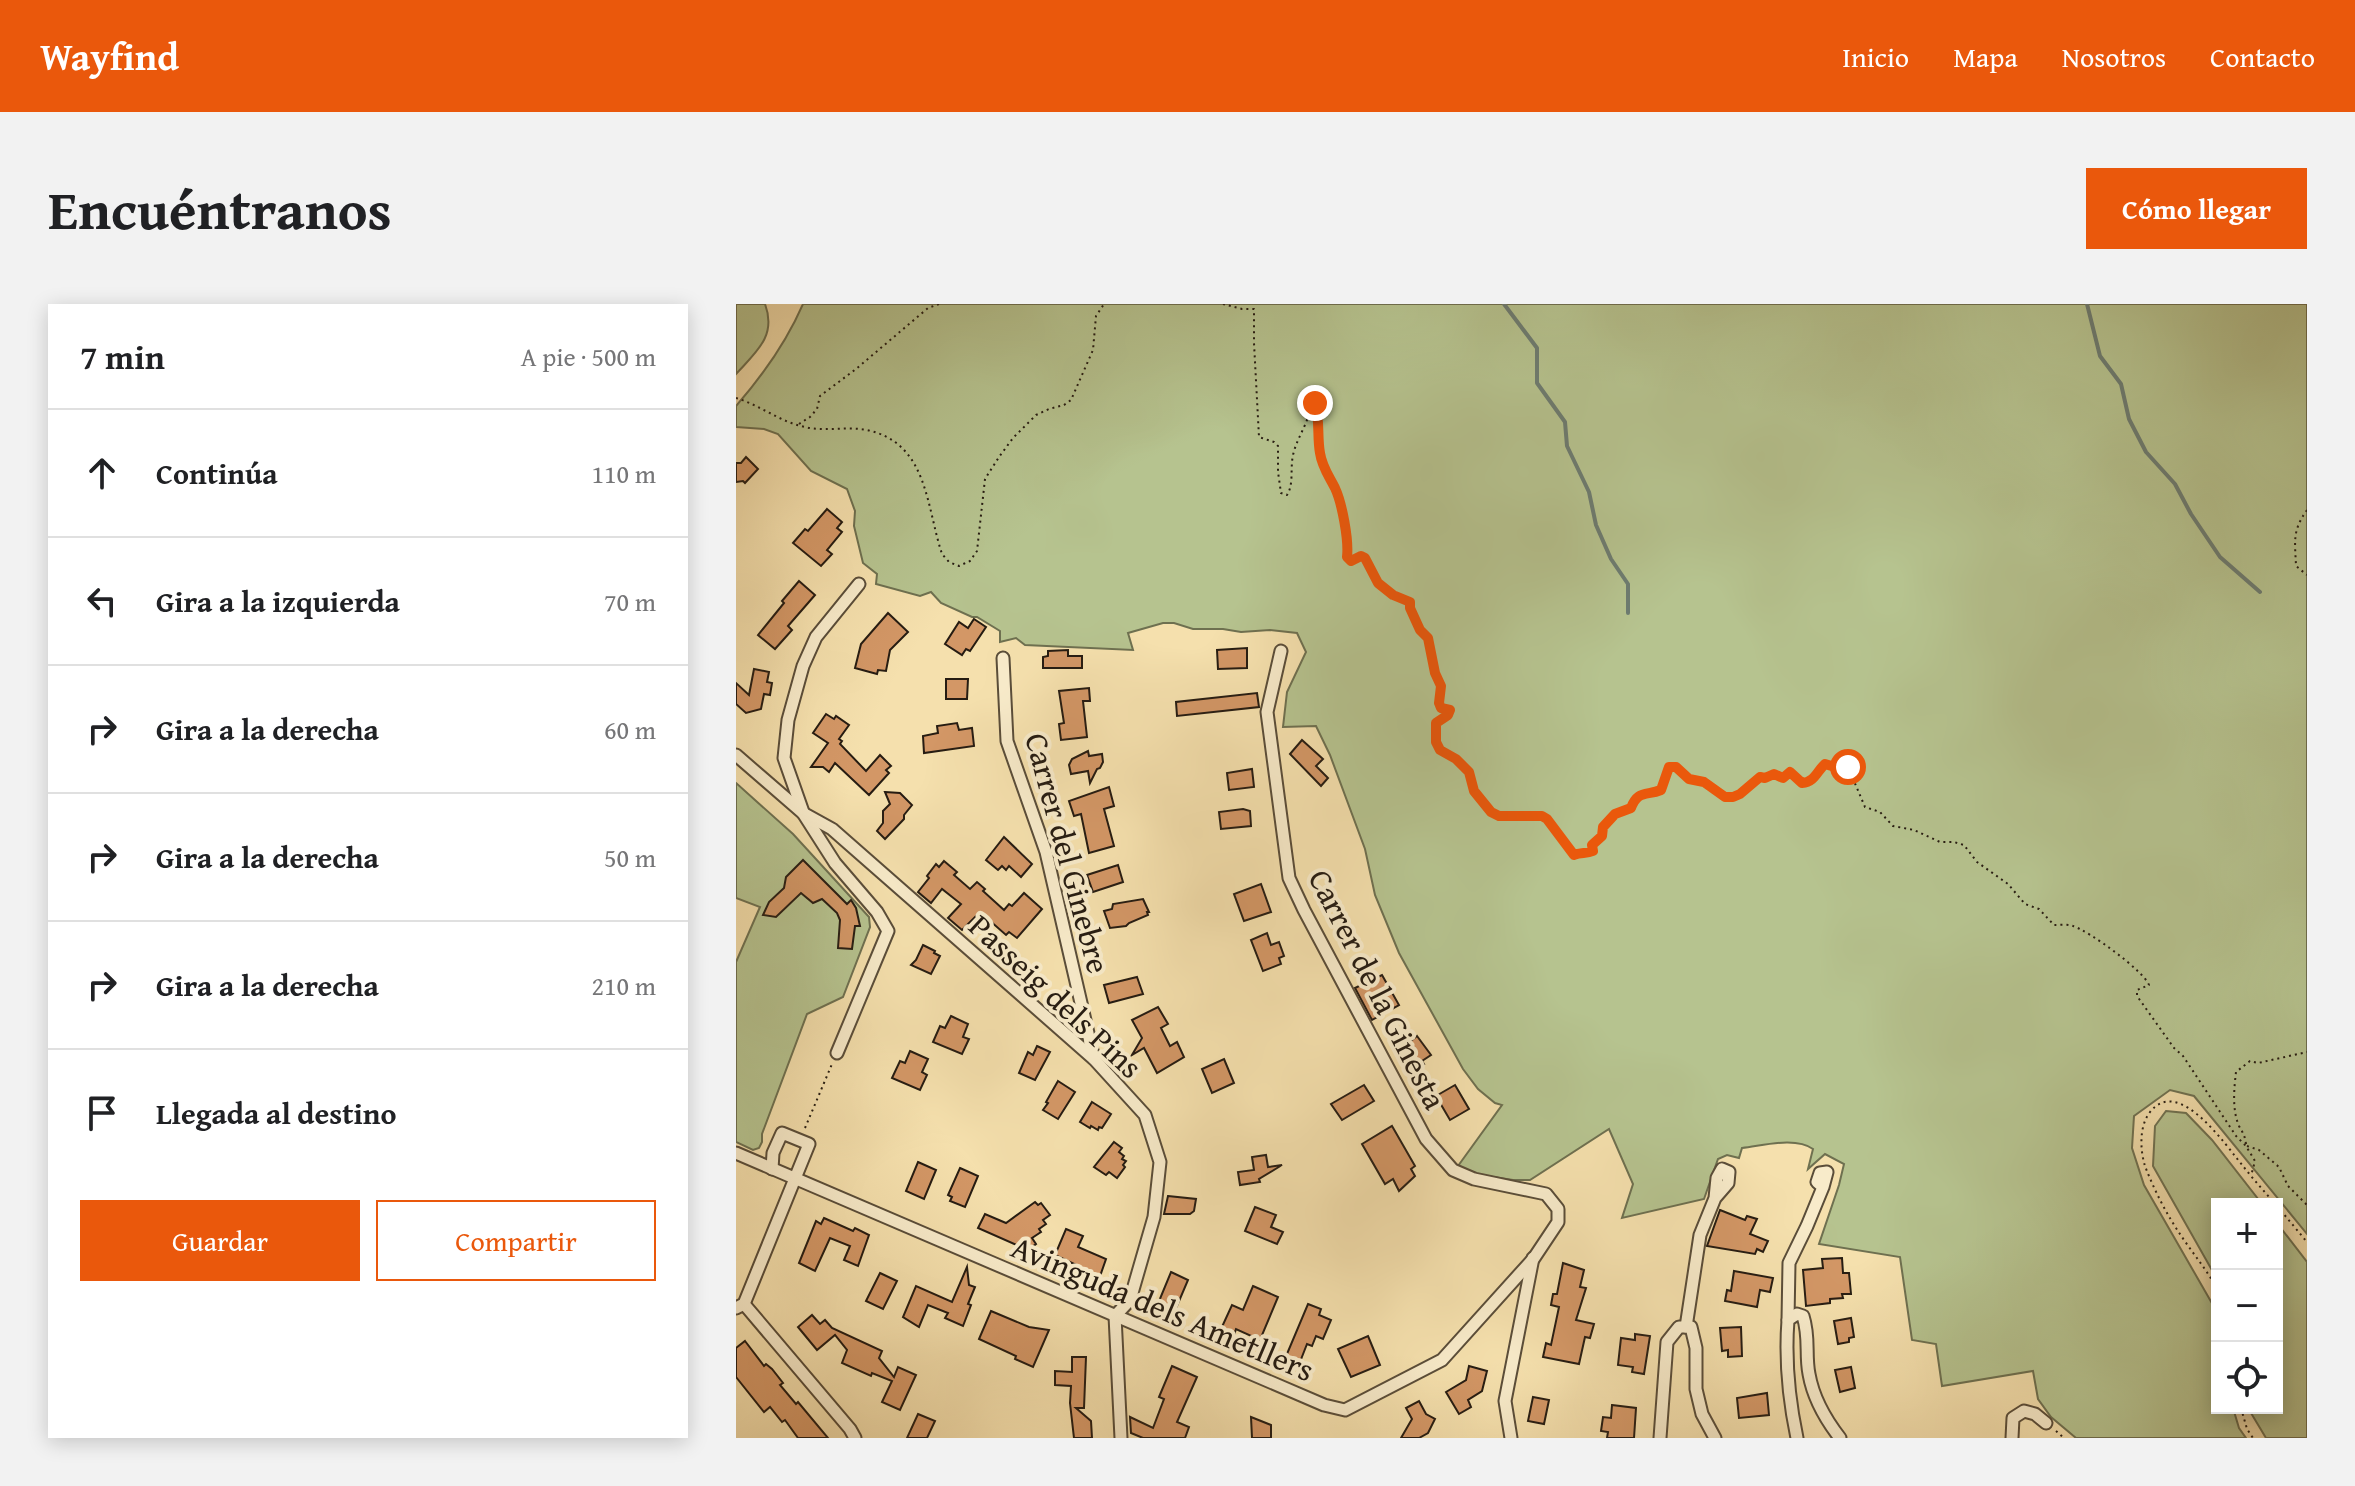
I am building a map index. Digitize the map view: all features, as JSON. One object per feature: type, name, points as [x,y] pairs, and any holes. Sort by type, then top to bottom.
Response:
[{"type":"street","points":[[837,1053],[888,931],[877,912],[835,863],[803,813],[784,758],[788,720],[803,666],[816,637],[859,584]]},
{"type":"street","name":"Carrer de la Ginesta","points":[[1281,651],[1267,712],[1289,878],[1426,1139],[1453,1170],[1474,1179],[1546,1194],[1558,1209],[1558,1222],[1534,1258]]},
{"type":"street","name":"Carrer del Ginebre","points":[[1003,658],[1007,741],[1046,852],[1094,1059]]},
{"type":"street","points":[[736,755],[803,813]]},
{"type":"street","name":"Passeig dels Pins","points":[[803,813],[832,829],[1094,1059],[1145,1115],[1160,1162],[1154,1217],[1130,1300],[1115,1316]]},
{"type":"street","points":[[772,1169],[773,1153],[782,1133],[809,1144],[740,1306],[855,1438]]},
{"type":"street","name":"Avinguda dels Ametllers","points":[[736,1153],[1324,1405],[1345,1410],[1442,1360],[1534,1258]]},
{"type":"street","points":[[1797,1438],[1791,1412],[1786,1344],[1789,1263],[1823,1187]]},
{"type":"street","points":[[1686,1327],[1700,1235],[1715,1198]]},
{"type":"street","points":[[1511,1438],[1505,1401],[1534,1258]]},
{"type":"street","points":[[1503,1292],[1515,1292],[1524,1304]]},
{"type":"street","points":[[1788,1320],[1797,1314],[1803,1316],[1808,1333],[1808,1372],[1816,1397],[1840,1438]]},
{"type":"street","points":[[1115,1316],[1121,1438]]},
{"type":"street","points":[[1660,1438],[1667,1342],[1679,1327],[1691,1327],[1696,1348],[1696,1389],[1702,1414],[1715,1438]]},
{"type":"street","points":[[2012,1438],[2013,1418],[2024,1411],[2035,1414],[2046,1423]]},
{"type":"path","points":[[798,425],[817,409],[820,396],[928,308],[939,304]]},
{"type":"path","points":[[736,398],[798,425],[866,430],[899,444],[917,465],[942,554],[949,562],[959,566],[970,561],[977,551],[985,479],[1024,425],[1036,415],[1071,400],[1093,350],[1096,316],[1104,304]]},
{"type":"path","points":[[1223,304],[1254,309],[1259,437],[1278,446],[1281,493],[1287,495],[1290,492],[1293,456],[1310,416],[1311,404],[1315,403],[1318,410],[1319,451],[1337,495],[1348,547],[1347,557],[1351,561],[1361,556],[1365,558],[1378,583],[1393,595],[1410,602],[1420,630],[1428,638],[1441,686],[1439,703],[1441,708],[1450,710],[1436,723],[1436,742],[1440,750],[1456,759],[1469,772],[1474,791],[1491,812],[1499,816],[1542,816],[1574,855],[1587,854],[1593,851],[1592,845],[1602,836],[1603,827],[1615,814],[1631,808],[1639,795],[1661,790],[1669,767],[1676,767],[1689,779],[1704,782],[1725,797],[1733,797],[1760,777],[1774,774],[1783,778],[1790,772],[1802,783],[1807,783],[1825,764],[1835,767],[1842,763],[1848,767],[1865,807],[1880,812],[1893,826],[1914,830],[1946,844],[1954,842],[1964,845],[1977,862],[2008,884],[2025,904],[2039,909],[2054,925],[2075,926],[2115,950],[2122,960],[2146,978],[2149,985],[2137,990],[2137,996],[2246,1146],[2255,1161],[2251,1176]]},
{"type":"path","points":[[2307,510],[2293,538],[2296,566],[2307,575]]},
{"type":"path","points":[[2246,1146],[2235,1108],[2236,1072],[2250,1061],[2258,1063],[2307,1052]]},
{"type":"path","points":[[800,1140],[837,1053]]},
{"type":"path","points":[[2211,1280],[2180,1234],[2145,1164],[2143,1123],[2152,1109],[2164,1102],[2180,1103],[2192,1110],[2212,1127],[2270,1198]]},
{"type":"path","points":[[2246,1146],[2259,1150],[2279,1167],[2288,1186],[2307,1205]]},
{"type":"path","points":[[2283,1213],[2307,1242]]},
{"type":"path","points":[[2243,1414],[2253,1438]]},
{"type":"green space","points":[[736,304],[765,304],[768,325],[762,343],[736,374]]},
{"type":"green space","points":[[803,304],[2307,304],[2307,1234],[2283,1205],[2283,1198],[2278,1198],[2194,1096],[2170,1090],[2134,1116],[2132,1148],[2144,1185],[2211,1302],[2211,1414],[2235,1414],[2246,1438],[2076,1438],[2051,1417],[2038,1399],[2033,1371],[1942,1386],[1936,1344],[1912,1340],[1900,1257],[1819,1244],[1844,1164],[1825,1154],[1808,1169],[1813,1149],[1806,1145],[1778,1143],[1742,1148],[1739,1158],[1727,1155],[1718,1159],[1704,1199],[1622,1218],[1633,1184],[1609,1129],[1530,1180],[1480,1175],[1458,1166],[1502,1105],[1478,1089],[1463,1069],[1399,953],[1375,895],[1365,849],[1316,726],[1283,727],[1287,692],[1306,652],[1297,633],[1193,629],[1163,623],[1128,633],[1133,650],[1025,645],[1016,638],[1000,642],[1000,631],[977,617],[941,603],[931,592],[920,596],[876,584],[877,574],[863,563],[854,526],[855,511],[847,489],[811,471],[778,434],[764,429],[736,427],[736,406],[774,358]]},
{"type":"green space","points":[[736,783],[793,834],[869,917],[870,927],[843,997],[807,1014],[762,1134],[762,1142],[759,1148],[753,1150],[736,1142],[736,962],[760,907],[736,898]]},
{"type":"green space","points":[[2166,1111],[2186,1113],[2212,1140],[2257,1198],[2211,1198],[2211,1268],[2153,1166],[2155,1126]]},
{"type":"green space","points":[[2283,1231],[2307,1262],[2307,1438],[2266,1438],[2252,1414],[2283,1414]]},
{"type":"building","points":[[746,457],[758,469],[745,483],[736,482],[736,463],[741,463]]},
{"type":"building","points":[[827,509],[842,522],[837,528],[842,532],[827,550],[832,554],[821,566],[793,543]]},
{"type":"building","points":[[799,581],[815,595],[788,626],[792,630],[775,649],[758,635]]},
{"type":"building","points":[[888,613],[908,632],[890,650],[886,671],[878,670],[877,674],[855,668],[861,644]]},
{"type":"building","points":[[974,619],[986,627],[970,651],[966,649],[962,655],[945,644],[959,622],[968,628]]},
{"type":"building","points":[[1247,648],[1247,668],[1218,669],[1217,650]]},
{"type":"building","points":[[1068,650],[1068,656],[1082,656],[1082,668],[1043,668],[1043,657],[1048,656],[1048,651]]},
{"type":"building","points":[[754,669],[769,672],[767,682],[772,683],[770,695],[764,694],[761,709],[746,713],[736,704],[736,683],[749,695]]},
{"type":"building","points":[[946,679],[968,679],[967,699],[946,699]]},
{"type":"building","points":[[1089,688],[1090,701],[1083,701],[1087,737],[1061,740],[1059,724],[1064,723],[1059,691]]},
{"type":"building","points":[[1257,693],[1259,707],[1177,716],[1176,702]]},
{"type":"building","points":[[826,714],[834,719],[836,716],[849,725],[839,739],[842,741],[840,744],[866,771],[880,755],[891,766],[886,770],[889,773],[869,795],[835,763],[829,772],[823,767],[811,767],[828,743],[813,733]]},
{"type":"building","points":[[957,723],[959,730],[972,728],[974,746],[924,753],[923,736],[938,733],[937,726]]},
{"type":"building","points":[[1302,740],[1323,759],[1316,766],[1328,778],[1321,786],[1290,754]]},
{"type":"building","points":[[1088,751],[1089,756],[1102,754],[1103,762],[1090,783],[1088,771],[1071,774],[1069,765],[1072,759]]},
{"type":"building","points":[[1252,769],[1254,787],[1229,790],[1227,773]]},
{"type":"building","points":[[1109,787],[1114,806],[1104,809],[1114,846],[1089,853],[1081,814],[1074,816],[1069,801]]},
{"type":"building","points":[[885,792],[900,793],[912,805],[904,819],[885,839],[877,831],[883,823],[883,811],[890,804]]},
{"type":"building","points":[[1250,811],[1251,826],[1221,829],[1219,812]]},
{"type":"building","points":[[1004,837],[1032,864],[1021,877],[1009,866],[1006,870],[1002,866],[998,870],[986,860]]},
{"type":"building","points":[[803,860],[847,904],[851,900],[856,908],[860,926],[855,926],[852,949],[838,948],[840,920],[822,899],[813,903],[801,893],[776,917],[763,915],[769,902],[784,888],[786,877]]},
{"type":"building","points":[[944,861],[970,889],[977,882],[1004,910],[1024,893],[1042,909],[1017,938],[1009,932],[1006,935],[980,912],[962,930],[948,918],[961,904],[942,889],[931,903],[918,892],[936,864],[939,867]]},
{"type":"building","points":[[1118,865],[1123,882],[1093,892],[1087,875]]},
{"type":"building","points":[[1261,884],[1271,912],[1244,921],[1234,894]]},
{"type":"building","points":[[1143,899],[1148,915],[1126,926],[1110,928],[1104,911],[1112,909],[1113,904]]},
{"type":"building","points":[[1267,933],[1271,945],[1279,942],[1284,956],[1279,958],[1281,964],[1263,971],[1251,940]]},
{"type":"building","points":[[923,945],[940,956],[931,974],[911,965]]},
{"type":"building","points":[[1382,975],[1399,1005],[1372,1020],[1355,988]]},
{"type":"building","points":[[1137,977],[1143,994],[1109,1003],[1104,985]]},
{"type":"building","points":[[1158,1007],[1168,1024],[1161,1028],[1170,1046],[1177,1042],[1184,1057],[1157,1073],[1144,1048],[1132,1055],[1142,1038],[1132,1020]]},
{"type":"building","points":[[951,1016],[968,1024],[963,1037],[969,1039],[962,1054],[933,1042],[940,1026],[945,1028]]},
{"type":"building","points":[[1417,1036],[1431,1055],[1422,1061],[1424,1064],[1414,1069],[1412,1065],[1409,1068],[1392,1045],[1402,1037],[1407,1044]]},
{"type":"building","points":[[1037,1046],[1050,1052],[1035,1080],[1019,1073],[1028,1052],[1033,1055]]},
{"type":"building","points":[[910,1051],[928,1059],[922,1072],[927,1075],[920,1090],[892,1078],[900,1061],[905,1063]]},
{"type":"building","points":[[1224,1059],[1234,1083],[1212,1093],[1202,1069]]},
{"type":"building","points":[[1058,1081],[1075,1092],[1058,1119],[1043,1110]]},
{"type":"building","points":[[1364,1085],[1374,1101],[1342,1120],[1331,1104]]},
{"type":"building","points":[[1455,1085],[1469,1109],[1450,1120],[1436,1096]]},
{"type":"building","points":[[1092,1102],[1111,1114],[1098,1130],[1080,1122]]},
{"type":"building","points":[[1392,1126],[1415,1166],[1411,1169],[1415,1176],[1399,1191],[1393,1179],[1385,1184],[1362,1144]]},
{"type":"building","points":[[1114,1142],[1122,1148],[1119,1152],[1126,1161],[1117,1178],[1094,1167]]},
{"type":"building","points":[[1266,1155],[1268,1167],[1282,1165],[1259,1179],[1260,1182],[1240,1185],[1238,1172],[1254,1170],[1252,1157]]},
{"type":"building","points":[[918,1162],[936,1170],[924,1199],[906,1191]]},
{"type":"building","points":[[960,1168],[978,1176],[965,1207],[950,1201],[952,1197],[948,1195]]},
{"type":"building","points":[[1168,1196],[1196,1199],[1194,1211],[1190,1214],[1164,1214]]},
{"type":"building","points":[[1035,1202],[1038,1205],[1041,1203],[1050,1215],[1043,1220],[1046,1224],[1039,1229],[1041,1232],[1032,1238],[1036,1244],[1028,1250],[978,1228],[985,1214],[1006,1223]]},
{"type":"building","points":[[1255,1207],[1276,1215],[1271,1227],[1283,1232],[1277,1244],[1245,1231]]},
{"type":"building","points":[[1720,1210],[1745,1220],[1747,1216],[1757,1219],[1750,1234],[1768,1241],[1763,1252],[1757,1249],[1755,1254],[1707,1246]]},
{"type":"building","points":[[824,1218],[869,1235],[858,1266],[844,1260],[850,1246],[830,1238],[815,1271],[799,1263],[816,1221],[821,1224]]},
{"type":"building","points":[[1066,1229],[1083,1236],[1078,1247],[1106,1259],[1098,1282],[1086,1276],[1089,1271],[1055,1255]]},
{"type":"building","points":[[1842,1258],[1843,1273],[1849,1273],[1851,1294],[1830,1299],[1830,1303],[1806,1306],[1803,1270],[1823,1268],[1822,1259]]},
{"type":"building","points":[[1563,1263],[1584,1270],[1580,1287],[1586,1288],[1576,1320],[1594,1324],[1590,1338],[1585,1337],[1579,1364],[1543,1357],[1546,1343],[1551,1345],[1559,1307],[1551,1305],[1553,1294],[1557,1294]]},
{"type":"building","points":[[967,1267],[969,1285],[975,1287],[963,1326],[945,1318],[948,1313],[928,1305],[919,1327],[903,1317],[916,1286],[952,1302]]},
{"type":"building","points":[[1734,1271],[1773,1278],[1770,1292],[1760,1290],[1757,1307],[1725,1301],[1727,1290],[1731,1291]]},
{"type":"building","points":[[1171,1272],[1188,1280],[1174,1313],[1157,1306]]},
{"type":"building","points":[[880,1273],[897,1281],[883,1309],[866,1301]]},
{"type":"building","points":[[1253,1286],[1278,1297],[1260,1340],[1236,1329],[1234,1335],[1221,1329],[1232,1305],[1243,1310]]},
{"type":"building","points":[[1308,1304],[1321,1309],[1319,1315],[1331,1320],[1323,1339],[1316,1336],[1312,1346],[1307,1344],[1298,1367],[1284,1361]]},
{"type":"building","points":[[991,1311],[1029,1327],[1049,1330],[1033,1367],[979,1339]]},
{"type":"building","points":[[812,1315],[820,1324],[825,1320],[832,1328],[882,1351],[879,1358],[894,1377],[898,1367],[916,1375],[900,1410],[882,1402],[892,1381],[872,1373],[871,1376],[842,1363],[847,1350],[835,1335],[817,1350],[798,1327]]},
{"type":"building","points":[[1851,1318],[1854,1337],[1849,1338],[1849,1342],[1838,1344],[1834,1321]]},
{"type":"building","points":[[1741,1327],[1742,1356],[1728,1357],[1728,1350],[1722,1351],[1720,1328]]},
{"type":"building","points":[[1635,1334],[1650,1336],[1644,1374],[1632,1372],[1633,1367],[1618,1365],[1621,1338],[1635,1340]]},
{"type":"building","points":[[1368,1336],[1380,1365],[1351,1377],[1338,1349]]},
{"type":"building","points":[[745,1341],[828,1438],[798,1438],[785,1420],[782,1422],[770,1407],[764,1412],[736,1377],[736,1348]]},
{"type":"building","points":[[1072,1357],[1086,1357],[1084,1408],[1076,1408],[1091,1421],[1092,1438],[1074,1438],[1071,1386],[1055,1385],[1055,1371],[1072,1372]]},
{"type":"building","points":[[1172,1366],[1197,1377],[1177,1422],[1189,1427],[1185,1438],[1143,1438],[1131,1433],[1130,1417],[1153,1428],[1164,1399],[1159,1397]]},
{"type":"building","points":[[1469,1366],[1487,1371],[1482,1391],[1468,1400],[1471,1407],[1459,1414],[1446,1392],[1466,1380]]},
{"type":"building","points":[[1851,1367],[1855,1388],[1840,1392],[1835,1370]]},
{"type":"building","points":[[1767,1393],[1769,1415],[1739,1418],[1737,1398]]},
{"type":"building","points":[[1533,1397],[1549,1400],[1544,1424],[1528,1421]]},
{"type":"building","points":[[1419,1401],[1426,1414],[1435,1419],[1428,1433],[1419,1438],[1401,1438],[1412,1419],[1406,1408]]},
{"type":"building","points":[[1612,1405],[1636,1408],[1634,1438],[1607,1438],[1608,1432],[1601,1431],[1603,1417],[1611,1418]]},
{"type":"building","points":[[918,1414],[935,1421],[927,1438],[907,1438]]},
{"type":"building","points":[[1251,1417],[1271,1425],[1271,1438],[1252,1438]]},
{"type":"waterway","points":[[1504,304],[1537,348],[1537,383],[1565,422],[1567,446],[1589,492],[1596,525],[1611,559],[1628,584],[1628,613]]},
{"type":"waterway","points":[[2087,304],[2100,356],[2121,384],[2129,419],[2146,452],[2175,484],[2220,557],[2260,592]]},
{"type":"route","points":[[1315,403],[1318,410],[1319,451],[1327,477],[1337,495],[1348,547],[1347,557],[1351,561],[1361,556],[1365,558],[1378,583],[1393,595],[1410,602],[1420,630],[1428,638],[1429,651],[1441,686],[1439,703],[1441,708],[1450,710],[1436,723],[1436,742],[1440,750],[1456,759],[1469,772],[1474,791],[1491,812],[1499,816],[1542,816],[1574,855],[1587,854],[1593,851],[1592,845],[1602,836],[1603,827],[1615,814],[1631,808],[1639,795],[1661,790],[1669,767],[1676,767],[1689,779],[1704,782],[1725,797],[1733,797],[1760,777],[1774,774],[1783,778],[1790,772],[1802,783],[1807,783],[1825,764],[1835,767],[1842,763],[1848,767]]}]
